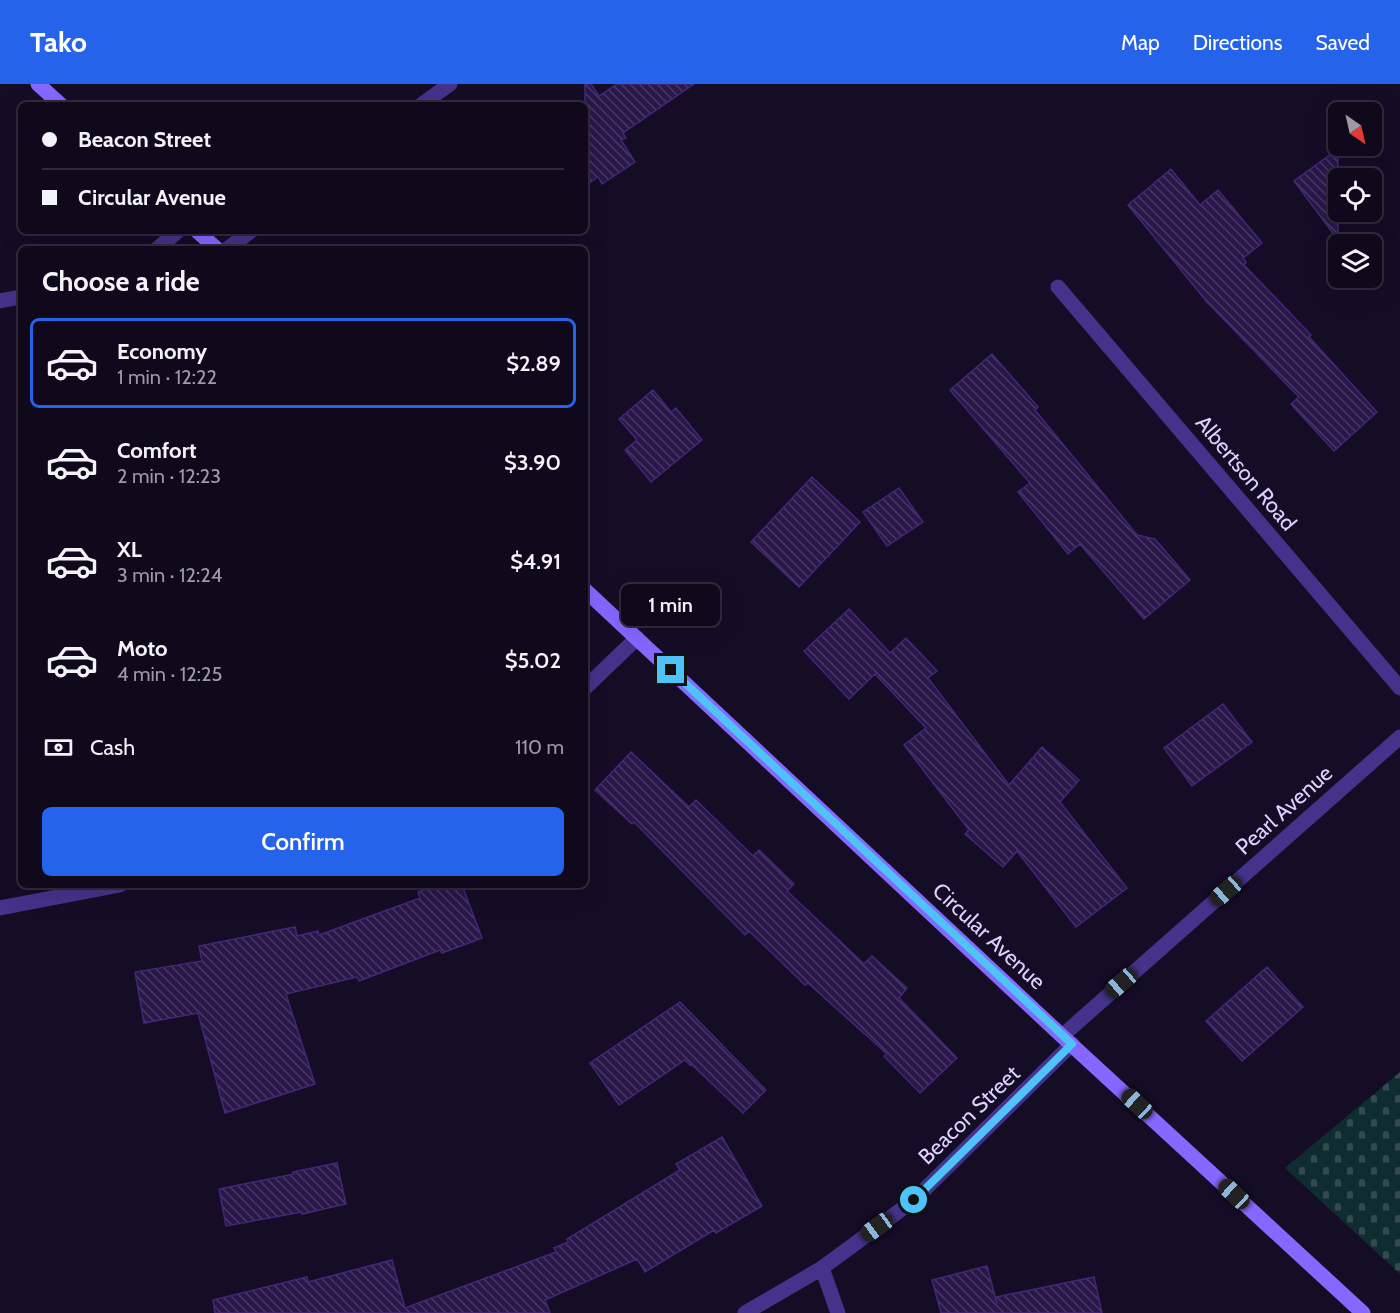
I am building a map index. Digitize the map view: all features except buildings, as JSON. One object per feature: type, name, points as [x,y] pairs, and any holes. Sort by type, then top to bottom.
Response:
[{"type":"main road","points":[[38,84],[58,102]]},
{"type":"main road","points":[[200,234],[214,246]]},
{"type":"main road","name":"Circular Avenue","points":[[588,593],[1363,1313]]},
{"type":"street","points":[[425,102],[450,84]]},
{"type":"street","points":[[160,246],[174,234]]},
{"type":"street","points":[[231,246],[247,234]]},
{"type":"street","name":"Albertson Road","points":[[1059,287],[1400,688]]},
{"type":"street","points":[[0,301],[18,298]]},
{"type":"street","points":[[588,685],[637,638]]},
{"type":"street","name":"Pearl Avenue","points":[[1067,1040],[1400,737]]},
{"type":"street","points":[[0,908],[104,888]]},
{"type":"street","name":"Beacon Street","points":[[745,1313],[822,1268],[914,1200],[1067,1040]]},
{"type":"street","points":[[822,1268],[838,1313]]},
{"type":"green space","points":[[1400,1072],[1400,1274],[1285,1168]]},
{"type":"route","points":[[671,670],[1072,1044],[914,1200]]}]
